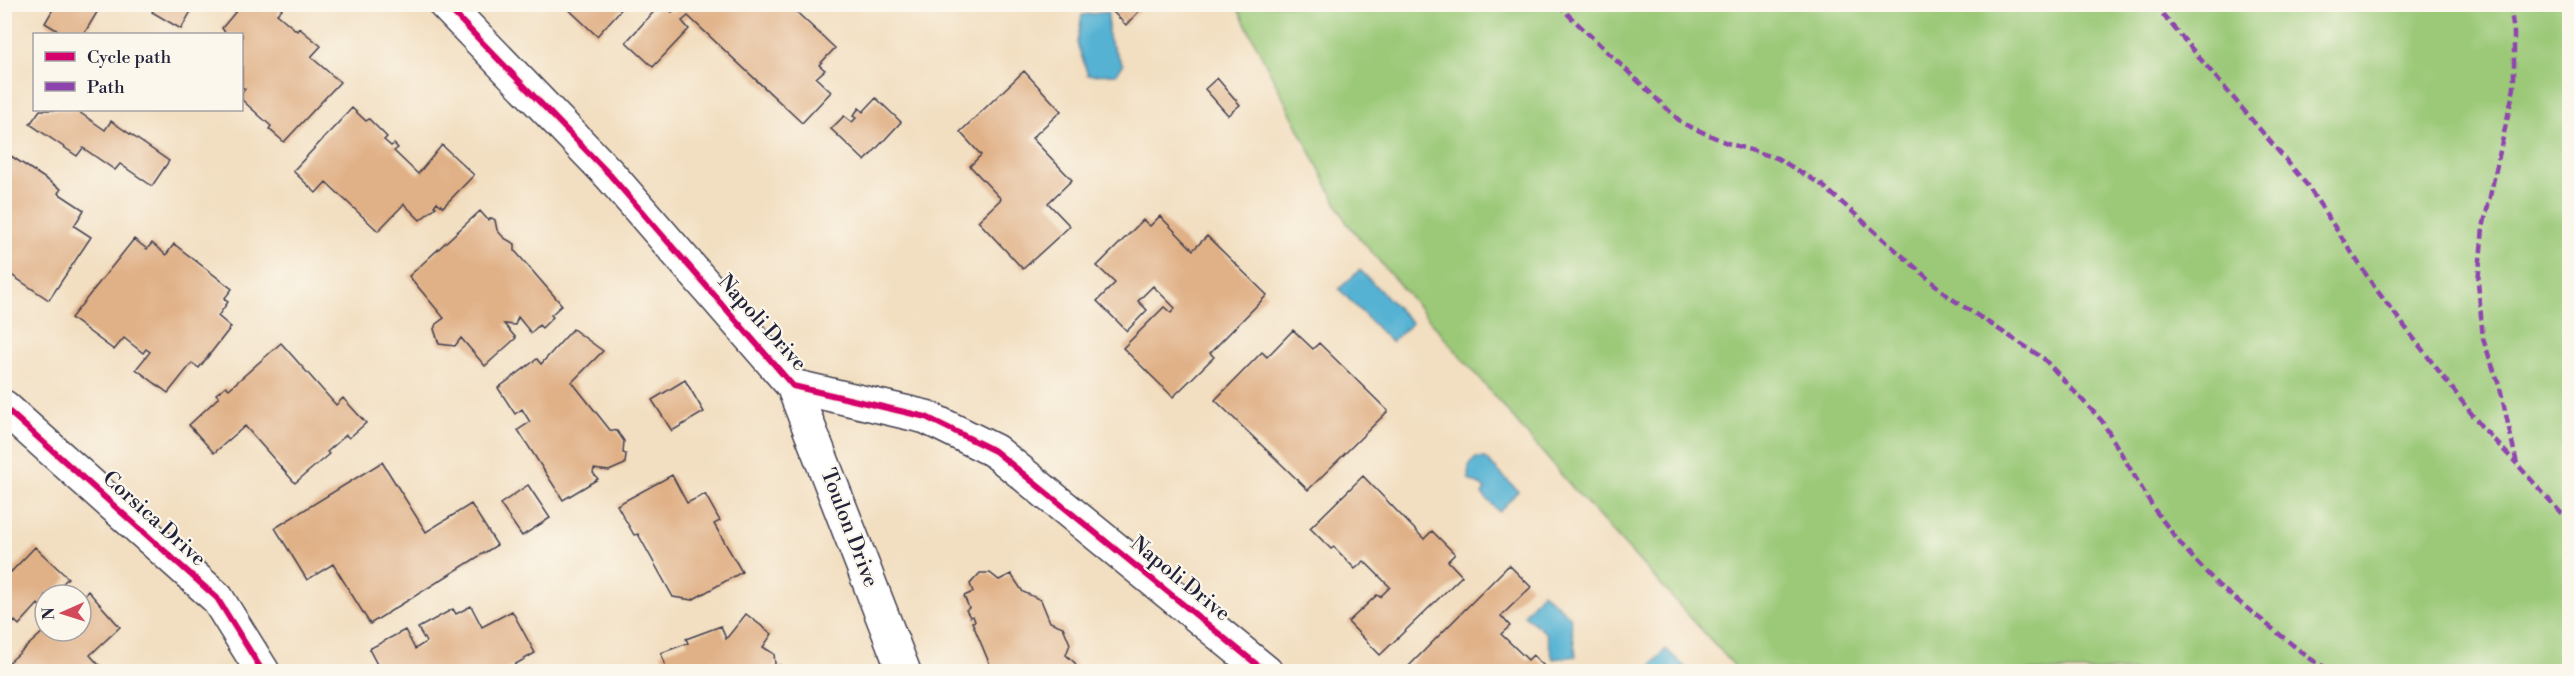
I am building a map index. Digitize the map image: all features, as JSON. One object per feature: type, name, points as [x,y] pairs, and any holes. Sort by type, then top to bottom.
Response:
[{"type":"street","name":"Napoli Drive","points":[[446,4],[610,175],[793,386],[926,417],[995,451],[1266,672]]},
{"type":"street","name":"Toulon Drive","points":[[793,386],[904,672]]},
{"type":"street","name":"Corsica Drive","points":[[4,407],[217,598],[262,672]]},
{"type":"green space","points":[[1236,5],[2569,5],[2569,671],[1739,671],[1571,486],[1346,222]]},
{"type":"water","points":[[1108,12],[1108,38],[1123,65],[1116,74],[1088,75],[1077,43],[1082,15]]},
{"type":"water","points":[[1360,270],[1412,323],[1391,342],[1339,289]]},
{"type":"water","points":[[1476,458],[1485,458],[1518,491],[1499,512],[1482,494],[1485,490],[1482,486],[1469,480],[1469,468]]},
{"type":"water","points":[[1542,592],[1570,616],[1576,656],[1553,659],[1546,633],[1524,615]]},
{"type":"water","points":[[1666,649],[1689,671],[1646,671]]},
{"type":"building","points":[[56,4],[102,4],[85,33],[61,33],[45,23]]},
{"type":"building","points":[[157,4],[195,4],[181,29],[152,12]]},
{"type":"building","points":[[242,4],[277,4],[282,9],[277,14],[297,31],[299,28],[321,46],[311,57],[340,82],[284,142],[269,129],[271,126],[243,101],[245,89],[243,88],[243,33],[225,33],[222,28]]},
{"type":"building","points":[[563,4],[626,4],[597,36]]},
{"type":"building","points":[[661,4],[672,12],[680,4],[788,4],[835,48],[819,65],[825,70],[816,78],[831,92],[802,123],[688,16],[682,21],[689,29],[653,67],[626,42]]},
{"type":"building","points":[[1110,4],[1146,4],[1126,25],[1108,7]]},
{"type":"building","points":[[1024,71],[1061,111],[1032,138],[1072,180],[1048,203],[1070,226],[1023,269],[978,221],[1001,199],[970,166],[981,155],[960,132]]},
{"type":"building","points":[[1217,78],[1240,105],[1228,115],[1205,89]]},
{"type":"building","points":[[876,98],[901,122],[865,161],[831,129],[844,116],[852,122],[859,108],[863,112]]},
{"type":"building","points":[[352,108],[366,121],[369,119],[387,137],[384,140],[398,148],[394,151],[418,174],[442,145],[474,175],[443,207],[437,202],[434,206],[436,207],[420,220],[404,204],[378,231],[326,182],[316,193],[293,171]]},
{"type":"building","points":[[39,111],[80,111],[105,130],[111,121],[169,161],[152,186],[120,164],[115,170],[83,148],[77,156],[30,124]]},
{"type":"building","points":[[11,156],[61,189],[58,193],[84,210],[74,226],[91,237],[49,300],[4,270],[4,166]]},
{"type":"building","points":[[480,211],[488,220],[492,218],[495,220],[497,230],[504,238],[515,244],[515,251],[562,305],[542,328],[539,325],[531,333],[518,317],[515,325],[504,324],[516,338],[485,366],[461,338],[455,346],[439,344],[434,329],[436,324],[444,318],[409,276]]},
{"type":"building","points":[[1160,216],[1193,250],[1207,236],[1267,295],[1210,353],[1214,357],[1173,397],[1123,348],[1164,307],[1171,313],[1175,308],[1153,286],[1138,301],[1147,310],[1127,331],[1097,301],[1115,283],[1097,266],[1143,220],[1150,226]]},
{"type":"building","points":[[134,239],[147,249],[152,243],[166,255],[174,244],[232,289],[224,299],[228,302],[218,316],[231,327],[199,368],[192,363],[168,393],[136,369],[150,352],[146,349],[143,353],[124,338],[114,350],[71,318]]},
{"type":"building","points":[[573,329],[603,351],[572,382],[610,430],[617,431],[624,441],[623,453],[626,454],[625,464],[609,471],[594,469],[593,473],[598,479],[563,500],[518,430],[530,422],[522,409],[515,414],[498,388],[537,359],[541,364]]},
{"type":"building","points":[[1293,330],[1313,349],[1319,343],[1388,411],[1308,490],[1215,400],[1262,352],[1267,357]]},
{"type":"building","points":[[281,343],[336,405],[343,398],[366,423],[349,438],[346,435],[327,452],[329,454],[295,483],[245,426],[214,453],[189,425],[219,397],[216,394],[226,386],[229,389]]},
{"type":"building","points":[[685,380],[704,412],[672,431],[652,400]]},
{"type":"building","points":[[382,462],[426,532],[471,504],[497,545],[370,624],[333,564],[307,580],[275,528]]},
{"type":"building","points":[[672,475],[687,503],[705,494],[720,521],[714,524],[742,572],[692,600],[673,597],[638,534],[634,535],[617,505]]},
{"type":"building","points":[[1363,476],[1424,539],[1432,531],[1455,554],[1448,561],[1462,576],[1380,655],[1348,622],[1377,595],[1380,597],[1390,587],[1364,561],[1355,569],[1334,547],[1331,549],[1310,528]]},
{"type":"building","points":[[528,485],[550,518],[522,536],[500,504]]},
{"type":"building","points":[[35,547],[68,578],[63,583],[33,583],[33,610],[19,625],[15,621],[4,632],[4,574],[9,569],[11,572]]},
{"type":"building","points":[[1509,565],[1531,587],[1501,616],[1510,626],[1501,634],[1528,660],[1533,655],[1550,672],[1403,672]]},
{"type":"building","points":[[980,573],[990,573],[999,580],[1011,574],[1023,592],[1041,600],[1050,622],[1063,627],[1070,644],[1066,655],[1075,663],[1077,672],[993,672],[972,622],[975,621],[973,616],[970,617],[966,610],[969,608],[964,596],[973,592],[970,584]]},
{"type":"building","points":[[93,597],[120,627],[90,655],[105,672],[4,672],[4,667],[33,641],[33,643],[93,643]]},
{"type":"building","points":[[471,606],[482,627],[512,611],[535,653],[502,672],[381,672],[369,649],[405,630],[415,649],[426,642],[418,628],[453,609],[456,614]]},
{"type":"building","points":[[746,614],[772,634],[763,647],[774,654],[775,664],[772,670],[780,665],[783,672],[668,672],[661,653],[688,643],[686,639],[721,626],[726,639]]},
{"type":"marked path","points":[[1557,4],[1682,123],[1727,143],[1777,158],[1822,185],[1949,297],[2043,358],[2102,421],[2154,509],[2183,547],[2218,585],[2309,658],[2333,672]]},
{"type":"marked path","points":[[2154,4],[2307,185],[2375,288],[2481,426],[2517,464]]},
{"type":"marked path","points":[[2510,4],[2514,33],[2514,88],[2483,228],[2478,282],[2483,339],[2500,388],[2517,464],[2570,523]]},
{"type":"cycle path","points":[[445,4],[610,175],[793,386],[926,417],[995,451],[1266,672]]},
{"type":"cycle path","points":[[4,407],[217,598],[263,672]]}]
